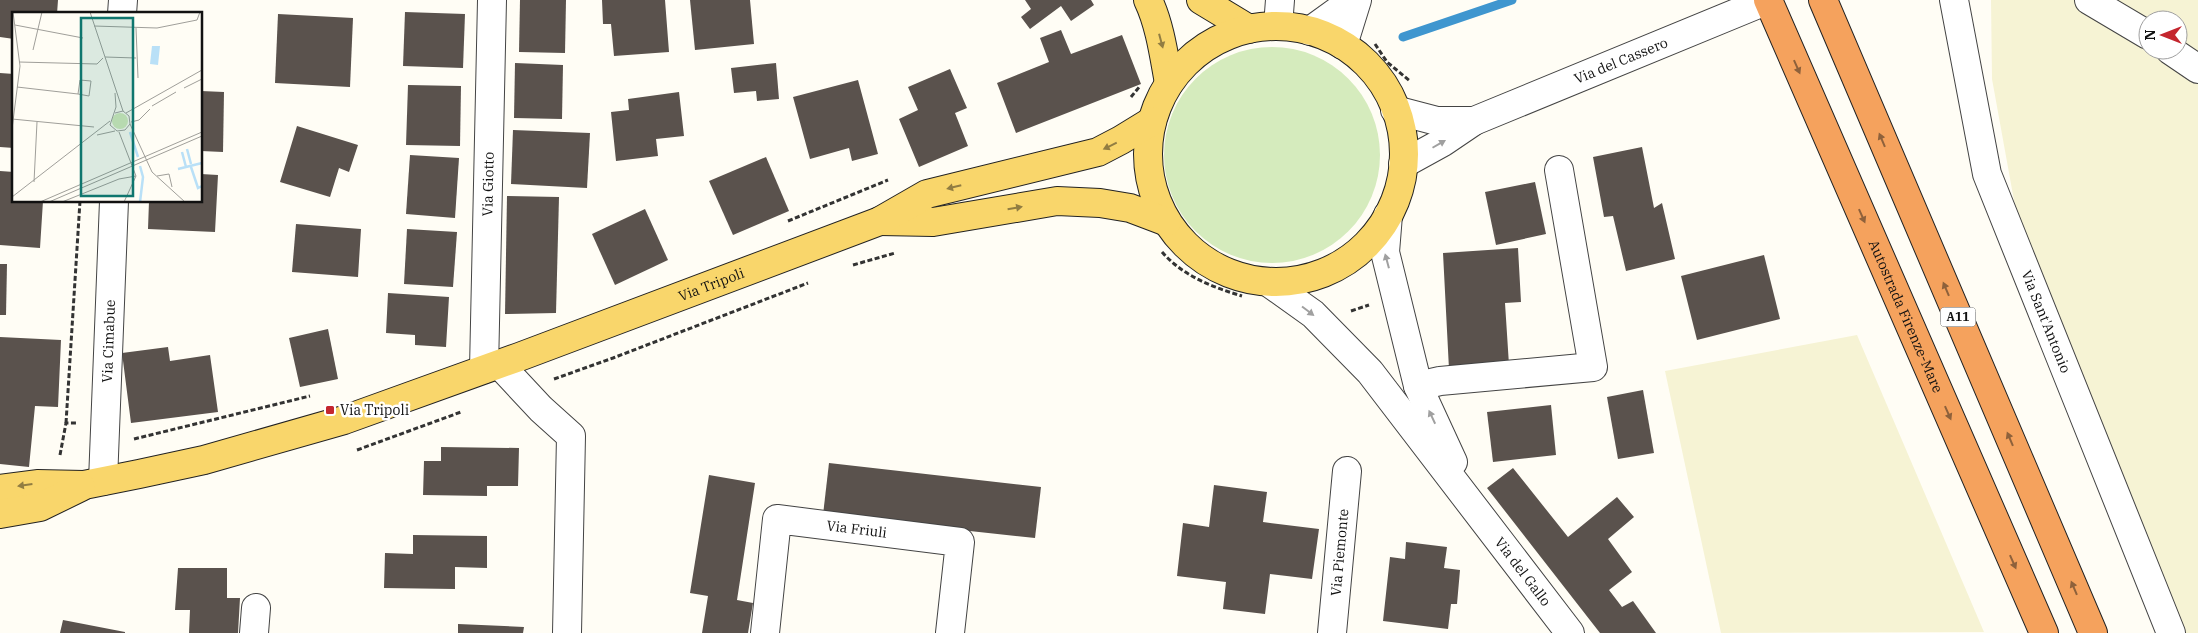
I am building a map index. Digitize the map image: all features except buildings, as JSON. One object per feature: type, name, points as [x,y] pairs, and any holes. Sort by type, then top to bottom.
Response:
[{"type":"highway","name":"A11","points":[[1823,1],[2093,633]]},
{"type":"highway","name":"Autostrada Firenze-Mare","points":[[1772,11],[2044,633]]},
{"type":"main road","points":[[1148,0],[1153,10],[1164,52],[1157,82],[1162,95],[1152,120],[1148,162],[1162,234]]},
{"type":"main road","points":[[1201,0],[1249,29]]},
{"type":"main road","points":[[880,221],[933,222],[1057,201],[1100,203],[1130,208],[1162,234],[1182,242],[1200,258],[1221,270],[1244,278],[1268,282],[1292,282],[1316,276],[1338,266],[1358,253],[1375,235],[1388,215],[1398,190],[1403,164],[1403,146],[1396,110],[1387,90],[1375,73],[1343,46],[1310,31],[1279,13],[1204,49],[1181,68],[1157,82]]},
{"type":"main road","points":[[880,221],[927,194],[1098,152],[1152,120]]},
{"type":"main road","name":"Via Tripoli","points":[[94,483],[204,460],[344,420],[880,221]]},
{"type":"main road","points":[[0,489],[36,484],[94,483]]},
{"type":"main road","points":[[0,514],[40,507],[94,483]]},
{"type":"street","name":"Via Giotto","points":[[491,367],[492,0]]},
{"type":"street","points":[[1310,31],[1355,0]]},
{"type":"street","points":[[1343,46],[1355,0]]},
{"type":"street","name":"Via Sant'Antonio","points":[[1954,0],[1987,174],[2171,633]]},
{"type":"street","points":[[2090,0],[2138,29]]},
{"type":"street","name":"Via del Cassero","points":[[1474,121],[1772,11]]},
{"type":"street","points":[[2185,60],[2198,69]]},
{"type":"street","points":[[1396,110],[1437,120],[1474,121]]},
{"type":"street","points":[[1403,164],[1443,142],[1474,121]]},
{"type":"street","points":[[1418,386],[1440,381],[1592,367],[1559,170]]},
{"type":"street","name":"Via Cimabue","points":[[94,483],[104,422],[114,202]]},
{"type":"street","points":[[1388,215],[1384,252],[1418,386],[1474,509]]},
{"type":"street","points":[[1268,282],[1313,314],[1370,372],[1474,509]]},
{"type":"street","points":[[491,367],[571,436],[567,633]]},
{"type":"street","name":"Via Piemonte","points":[[1332,633],[1347,470]]},
{"type":"street","name":"Via del Gallo","points":[[1474,509],[1570,633]]},
{"type":"street","name":"Via Friuli","points":[[765,633],[777,519],[960,542],[950,633]]},
{"type":"path","points":[[1374,43],[1387,62],[1416,84]]},
{"type":"path","points":[[1131,98],[1157,82]]},
{"type":"path","points":[[782,223],[892,179]]},
{"type":"path","points":[[59,462],[66,423],[80,202]]},
{"type":"path","points":[[1162,234],[1173,265],[1211,287],[1246,297]]},
{"type":"path","points":[[851,266],[904,251]]},
{"type":"path","points":[[553,379],[622,355],[814,280]]},
{"type":"path","points":[[1351,311],[1396,296]]},
{"type":"path","points":[[66,423],[119,422],[124,440],[313,395]]},
{"type":"path","points":[[352,451],[463,412]]},
{"type":"shaded area","points":[[1991,0],[2198,0],[2198,633],[2162,633],[2015,206],[1992,79]]},
{"type":"shaded area","points":[[1857,335],[1984,632],[1721,633],[1665,371]]},
{"type":"green space","points":[[1283,47],[1313,55],[1323,60],[1341,71],[1356,86],[1372,114],[1380,144],[1380,166],[1372,196],[1356,224],[1341,239],[1313,255],[1293,261],[1261,263],[1231,255],[1221,250],[1203,239],[1188,224],[1172,196],[1166,176],[1164,144],[1172,114],[1177,104],[1188,86],[1203,71],[1231,55],[1251,49]]},
{"type":"waterway","points":[[1403,37],[1512,0]]},
{"type":"place","name":"Via Tripoli","points":[[330,410]]}]
